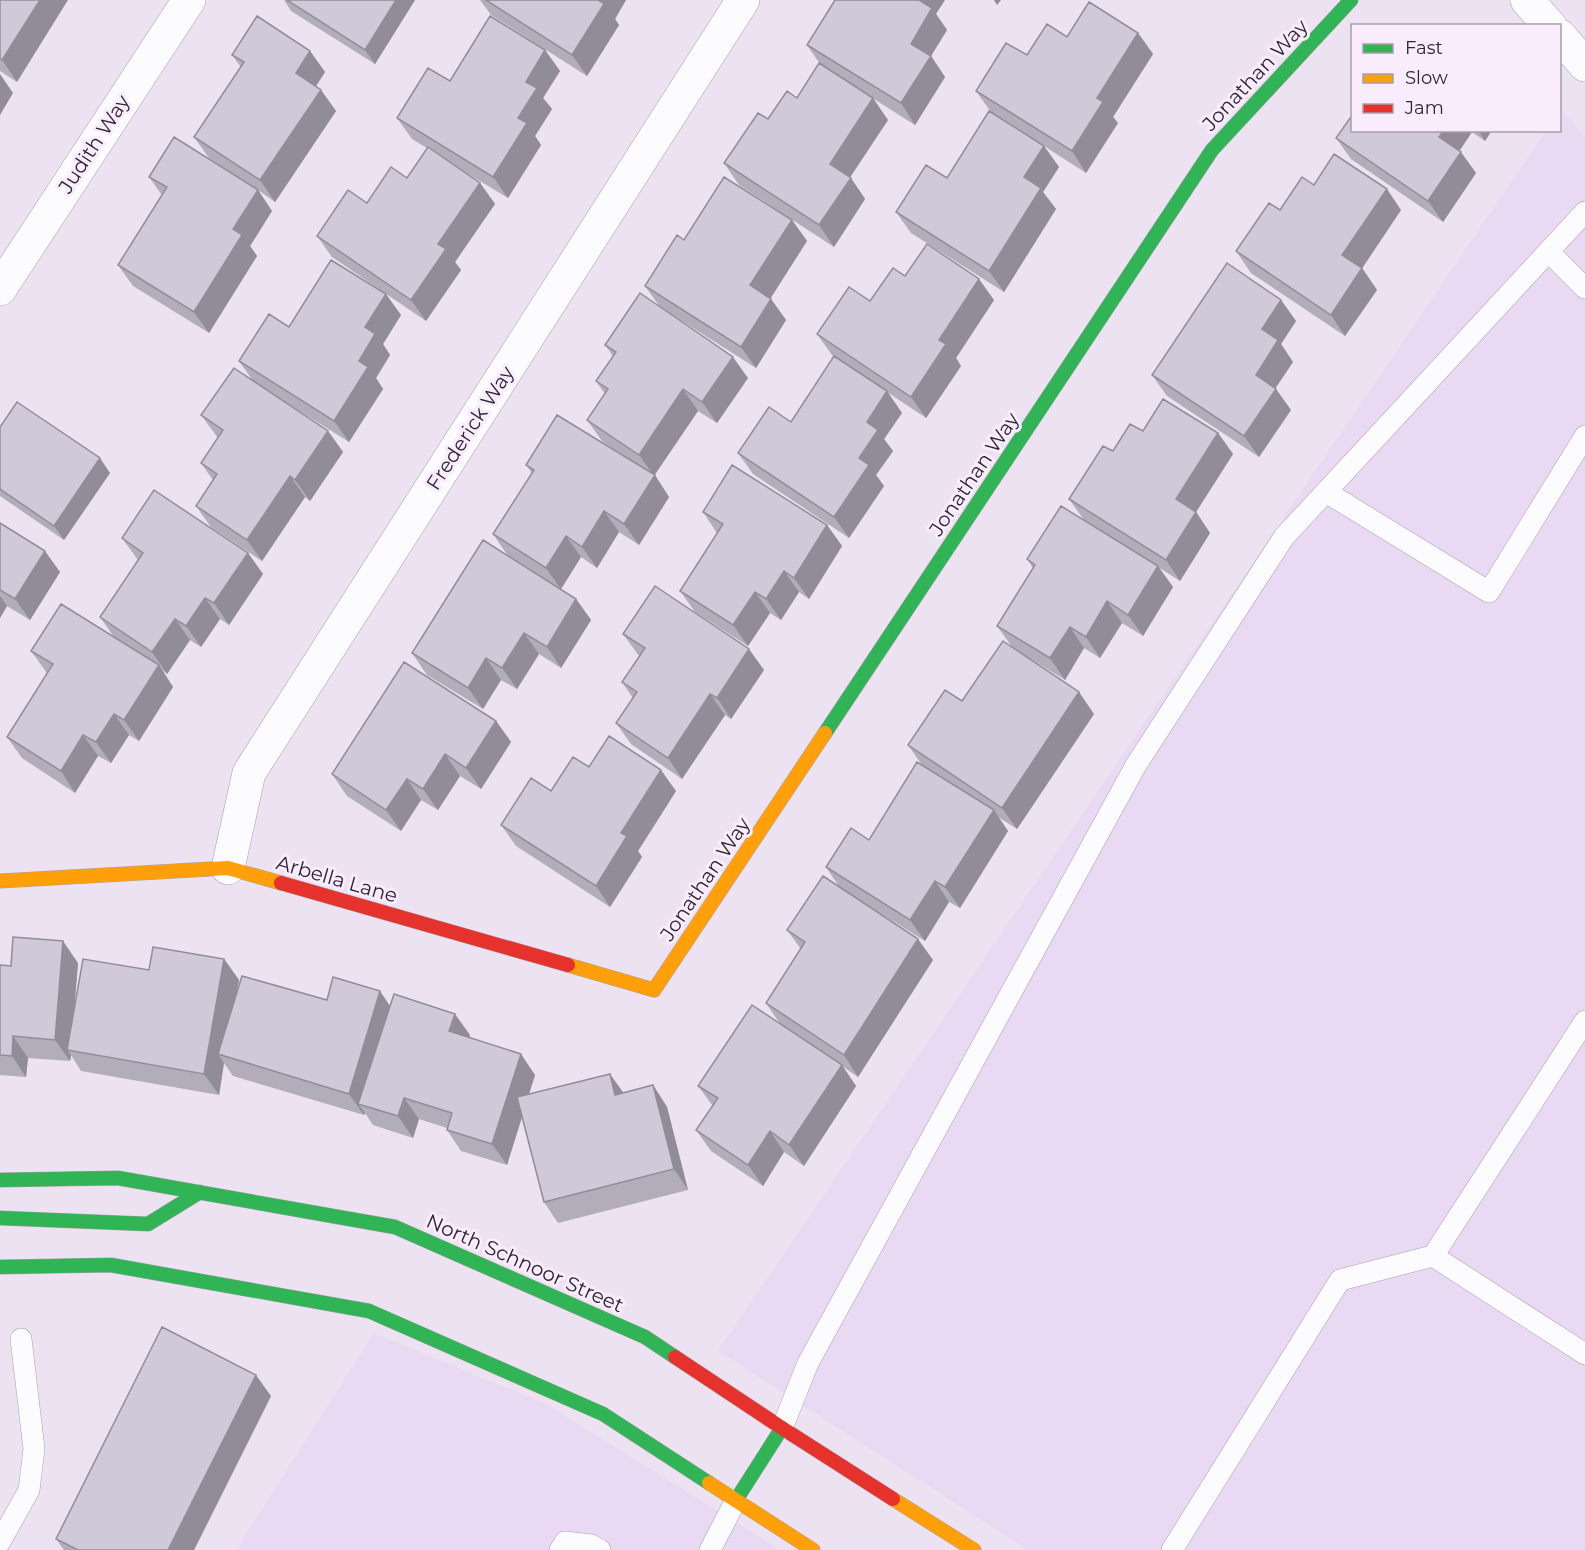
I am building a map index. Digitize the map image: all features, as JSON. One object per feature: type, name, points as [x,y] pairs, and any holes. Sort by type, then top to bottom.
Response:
[{"type":"street","name":"Judith Way","points":[[0,289],[189,0]]},
{"type":"street","name":"Frederick Way","points":[[228,868],[249,773],[742,0]]},
{"type":"street","name":"Jonathan Way","points":[[654,990],[1212,150],[1351,0]]},
{"type":"street","points":[[1527,0],[1548,24]]},
{"type":"street","points":[[1561,37],[1585,65]]},
{"type":"street","name":"Arbella Lane","points":[[0,881],[228,868],[654,990]]},
{"type":"street","name":"North Schnoor Street","points":[[0,1180],[118,1178],[395,1227],[645,1337],[782,1428],[974,1550]]},
{"type":"street","points":[[0,1218],[148,1224],[200,1192]]},
{"type":"street","points":[[0,1267],[111,1265],[369,1311],[603,1414],[813,1550]]},
{"type":"street","points":[[736,1500],[782,1428]]},
{"type":"lane","points":[[782,1428],[808,1363],[1136,765],[1284,537],[1585,212]]},
{"type":"lane","points":[[1549,252],[1585,288]]},
{"type":"lane","points":[[1326,492],[1489,592],[1585,436]]},
{"type":"lane","points":[[1172,1550],[1340,1280],[1433,1256],[1585,1021]]},
{"type":"lane","points":[[1433,1256],[1585,1354]]},
{"type":"lane","points":[[0,1542],[29,1490],[34,1449],[21,1339]]},
{"type":"lane","points":[[710,1550],[736,1500]]},
{"type":"lane","points":[[560,1550],[566,1542],[591,1545],[600,1550]]},
{"type":"shaded area","points":[[1561,110],[1585,136],[1585,1550],[1028,1550],[718,1351],[1545,132],[1561,132]]},
{"type":"shaded area","points":[[374,1333],[546,1404],[780,1550],[236,1550]]},
{"type":"building","points":[[0,0],[40,0],[2,60],[0,59]]},
{"type":"building","points":[[287,0],[396,0],[365,50]]},
{"type":"building","points":[[486,0],[598,0],[604,4],[572,55]]},
{"type":"building","points":[[835,0],[919,0],[932,8],[911,44],[931,56],[901,103],[807,45]]},
{"type":"building","points":[[1089,2],[1138,33],[1097,98],[1103,102],[1072,151],[976,91],[1006,43],[1027,55],[1047,24],[1067,37]]},
{"type":"building","points":[[257,16],[310,51],[296,73],[321,90],[260,180],[194,137],[244,62],[232,55]]},
{"type":"building","points":[[490,16],[545,50],[526,82],[537,88],[518,118],[527,123],[493,177],[397,118],[428,68],[450,81]]},
{"type":"building","points":[[819,63],[873,98],[830,164],[851,178],[819,225],[724,163],[758,113],[768,119],[787,91],[797,98]]},
{"type":"building","points":[[989,111],[1044,146],[1024,177],[1041,188],[989,271],[896,212],[926,165],[947,178]]},
{"type":"building","points":[[1351,117],[1351,132],[1443,132],[1439,137],[1461,152],[1428,201],[1336,138]]},
{"type":"building","points":[[174,137],[258,190],[233,229],[242,235],[194,312],[118,265],[167,187],[149,177]]},
{"type":"building","points":[[428,147],[480,183],[438,244],[446,249],[411,300],[317,236],[348,190],[367,203],[391,167],[407,178]]},
{"type":"building","points":[[1334,154],[1387,189],[1342,255],[1362,268],[1331,315],[1236,251],[1269,203],[1280,210],[1302,177],[1314,185]]},
{"type":"building","points":[[724,177],[792,220],[750,285],[771,299],[741,347],[645,286],[677,235],[684,240]]},
{"type":"building","points":[[927,244],[979,279],[939,340],[946,344],[911,397],[817,334],[849,287],[870,301],[893,268],[905,276]]},
{"type":"building","points":[[331,260],[386,294],[365,327],[375,334],[359,361],[368,367],[334,421],[239,361],[269,314],[289,327]]},
{"type":"building","points":[[1227,263],[1281,300],[1262,329],[1278,340],[1256,375],[1276,389],[1244,436],[1152,375]]},
{"type":"building","points":[[640,293],[733,357],[702,402],[683,389],[639,455],[587,420],[608,389],[596,381],[616,352],[605,345]]},
{"type":"building","points":[[834,356],[887,391],[867,422],[878,430],[859,458],[869,465],[834,517],[738,453],[769,407],[791,422]]},
{"type":"building","points":[[234,368],[328,431],[295,480],[290,476],[247,540],[196,506],[217,474],[201,463],[223,430],[201,415]]},
{"type":"building","points":[[1163,399],[1218,433],[1176,499],[1196,512],[1166,560],[1069,499],[1103,446],[1113,451],[1130,424],[1143,431]]},
{"type":"building","points":[[17,402],[100,458],[54,526],[0,489],[0,427]]},
{"type":"building","points":[[557,415],[655,475],[624,524],[604,511],[582,547],[566,536],[546,568],[493,534],[534,470],[526,465]]},
{"type":"building","points":[[732,465],[827,525],[794,578],[784,571],[766,599],[755,592],[733,625],[680,591],[723,524],[703,512]]},
{"type":"building","points":[[154,490],[248,553],[214,603],[205,598],[186,626],[175,619],[152,652],[100,617],[143,553],[122,538]]},
{"type":"building","points":[[1061,506],[1158,566],[1128,615],[1107,601],[1086,637],[1070,627],[1050,658],[997,626],[1035,565],[1027,559]]},
{"type":"building","points":[[0,523],[45,551],[15,599],[0,590]]},
{"type":"building","points":[[483,540],[576,599],[547,647],[524,633],[502,668],[486,658],[468,688],[412,653]]},
{"type":"building","points":[[655,586],[749,649],[717,698],[710,694],[668,758],[616,723],[637,692],[622,682],[645,648],[623,634]]},
{"type":"building","points":[[61,604],[159,665],[124,720],[114,714],[96,742],[83,735],[61,771],[7,737],[53,664],[31,651]]},
{"type":"building","points":[[1003,641],[1079,692],[1002,808],[908,745],[945,690],[962,701]]},
{"type":"building","points":[[404,662],[496,721],[466,768],[445,754],[423,789],[407,779],[386,810],[332,774]]},
{"type":"building","points":[[609,736],[661,770],[621,833],[627,836],[596,886],[501,825],[531,778],[551,791],[573,757],[589,767]]},
{"type":"building","points":[[917,762],[994,810],[945,887],[935,881],[910,920],[826,867],[851,828],[869,840]]},
{"type":"building","points":[[823,876],[918,939],[844,1055],[766,1003],[805,942],[787,930]]},
{"type":"building","points":[[13,937],[63,941],[55,1040],[13,1036],[12,1056],[0,1055],[0,965],[11,966]]},
{"type":"building","points":[[153,947],[224,959],[204,1074],[67,1050],[83,959],[149,970]]},
{"type":"building","points":[[242,976],[327,1000],[333,977],[380,991],[349,1094],[218,1054]]},
{"type":"building","points":[[394,994],[455,1014],[449,1031],[521,1054],[492,1144],[447,1130],[452,1113],[404,1098],[398,1116],[358,1104]]},
{"type":"building","points":[[752,1005],[842,1065],[789,1145],[770,1131],[748,1165],[696,1130],[718,1098],[698,1086]]},
{"type":"building","points":[[610,1074],[615,1095],[653,1085],[674,1169],[544,1202],[517,1097]]},
{"type":"building","points":[[162,1327],[256,1375],[168,1550],[78,1550],[56,1539]]},
{"type":"traffic: fast","points":[[825,733],[1212,150],[1351,0]]},
{"type":"traffic: fast","points":[[0,1180],[118,1178],[395,1227],[645,1337],[675,1357]]},
{"type":"traffic: fast","points":[[0,1218],[148,1224],[200,1192]]},
{"type":"traffic: fast","points":[[0,1267],[111,1265],[369,1311],[603,1414],[709,1483]]},
{"type":"traffic: fast","points":[[736,1500],[782,1428]]},
{"type":"traffic: slow","points":[[568,965],[654,990],[825,733]]},
{"type":"traffic: slow","points":[[0,881],[228,868],[281,883]]},
{"type":"traffic: slow","points":[[709,1483],[813,1550]]},
{"type":"traffic: slow","points":[[893,1499],[974,1550]]},
{"type":"traffic: jam","points":[[281,883],[568,965]]},
{"type":"traffic: jam","points":[[675,1357],[893,1499]]}]
